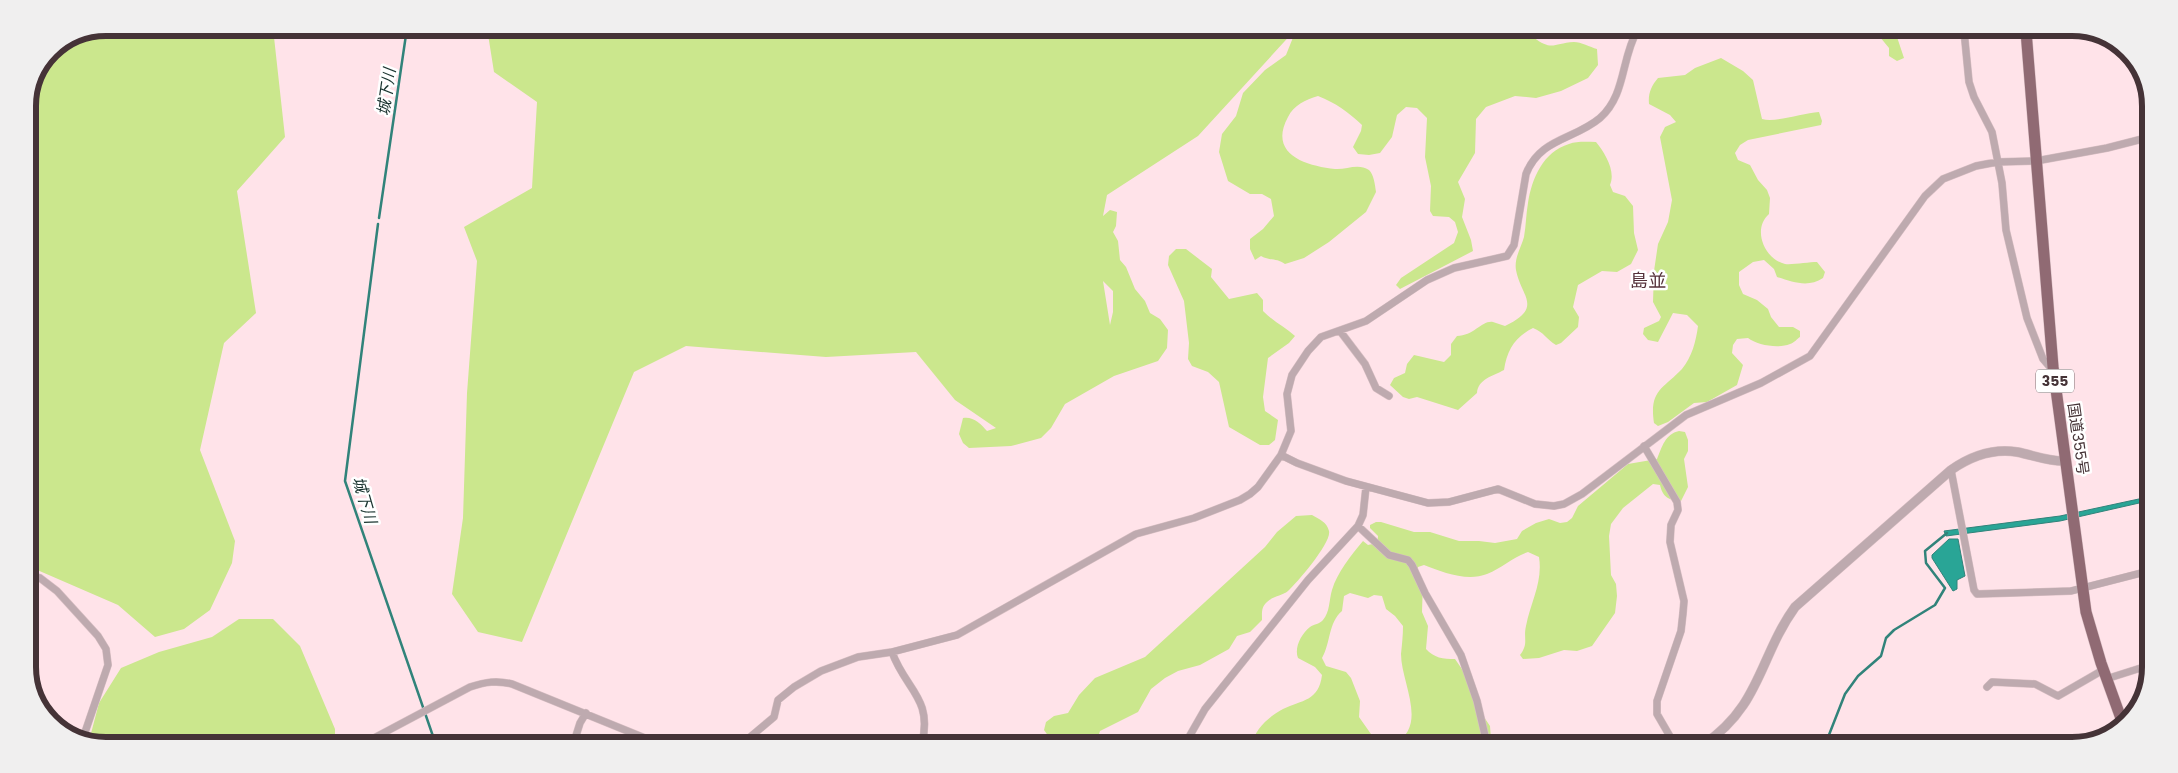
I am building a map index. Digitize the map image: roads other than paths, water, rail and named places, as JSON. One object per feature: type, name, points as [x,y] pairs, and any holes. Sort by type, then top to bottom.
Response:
[{"type":"highway","name":"国道355号","points":[[2026,36],[2053,366],[2082,589],[2089,626],[2120,716]]},
{"type":"street","points":[[750,737],[774,716],[778,700],[794,687],[821,671],[858,657],[892,652],[957,634],[978,625],[1136,534],[1194,518],[1240,500],[1258,487],[1281,455],[1291,431],[1287,394],[1292,375],[1308,351],[1321,337],[1366,321],[1427,280],[1454,268],[1502,258],[1510,253],[1514,245],[1529,166],[1546,147],[1594,123],[1609,109],[1620,89],[1634,36]]},
{"type":"street","points":[[1965,36],[1970,89],[1992,132],[2002,183],[2006,230],[2027,318],[2043,359],[2049,366],[2053,366]]},
{"type":"street","points":[[1281,455],[1297,463],[1366,487],[1419,502],[1438,503],[1498,489],[1535,504],[1554,506],[1564,504],[1577,497],[1686,415],[1761,383],[1810,356],[1925,196],[1936,185],[1950,176],[1976,166],[1997,162],[2036,161],[2142,139]]},
{"type":"street","points":[[1340,330],[1364,364],[1376,388],[1389,396]]},
{"type":"street","points":[[1644,446],[1677,502],[1678,510],[1671,526],[1670,542],[1684,601],[1683,613],[1681,631],[1658,701],[1657,714],[1670,737]]},
{"type":"street","points":[[1714,737],[1734,719],[1750,697],[1783,623],[1795,607],[1951,470],[1972,457],[1993,451],[2016,452],[2057,461],[2066,460]]},
{"type":"street","points":[[1951,470],[1974,590],[1977,594],[2071,591],[2142,573]]},
{"type":"street","points":[[1189,737],[1205,709],[1308,580],[1358,526],[1363,515],[1366,487]]},
{"type":"street","points":[[1358,526],[1389,555],[1408,560],[1412,564],[1425,593],[1461,655],[1477,701],[1485,737]]},
{"type":"street","points":[[36,577],[57,591],[98,636],[106,649],[108,666],[85,733]]},
{"type":"street","points":[[892,652],[897,666],[921,703],[926,726],[923,737]]},
{"type":"street","points":[[1987,687],[1992,682],[2036,684],[2058,696],[2105,674],[2142,667]]},
{"type":"street","points":[[376,737],[470,687],[484,682],[500,681],[586,713],[643,737]]},
{"type":"street","points":[[576,737],[580,723],[586,713]]},
{"type":"waterway","name":"城下川","points":[[379,218],[406,36]]},
{"type":"waterway","name":"城下川","points":[[378,224],[345,481],[433,737]]},
{"type":"waterway","points":[[1828,737],[1845,694],[1858,676],[1881,656],[1886,638],[1894,630],[1935,605],[1945,588],[1926,563],[1925,551],[1947,533]]},
{"type":"district","name":"島並","points":[[1648,281]]}]
